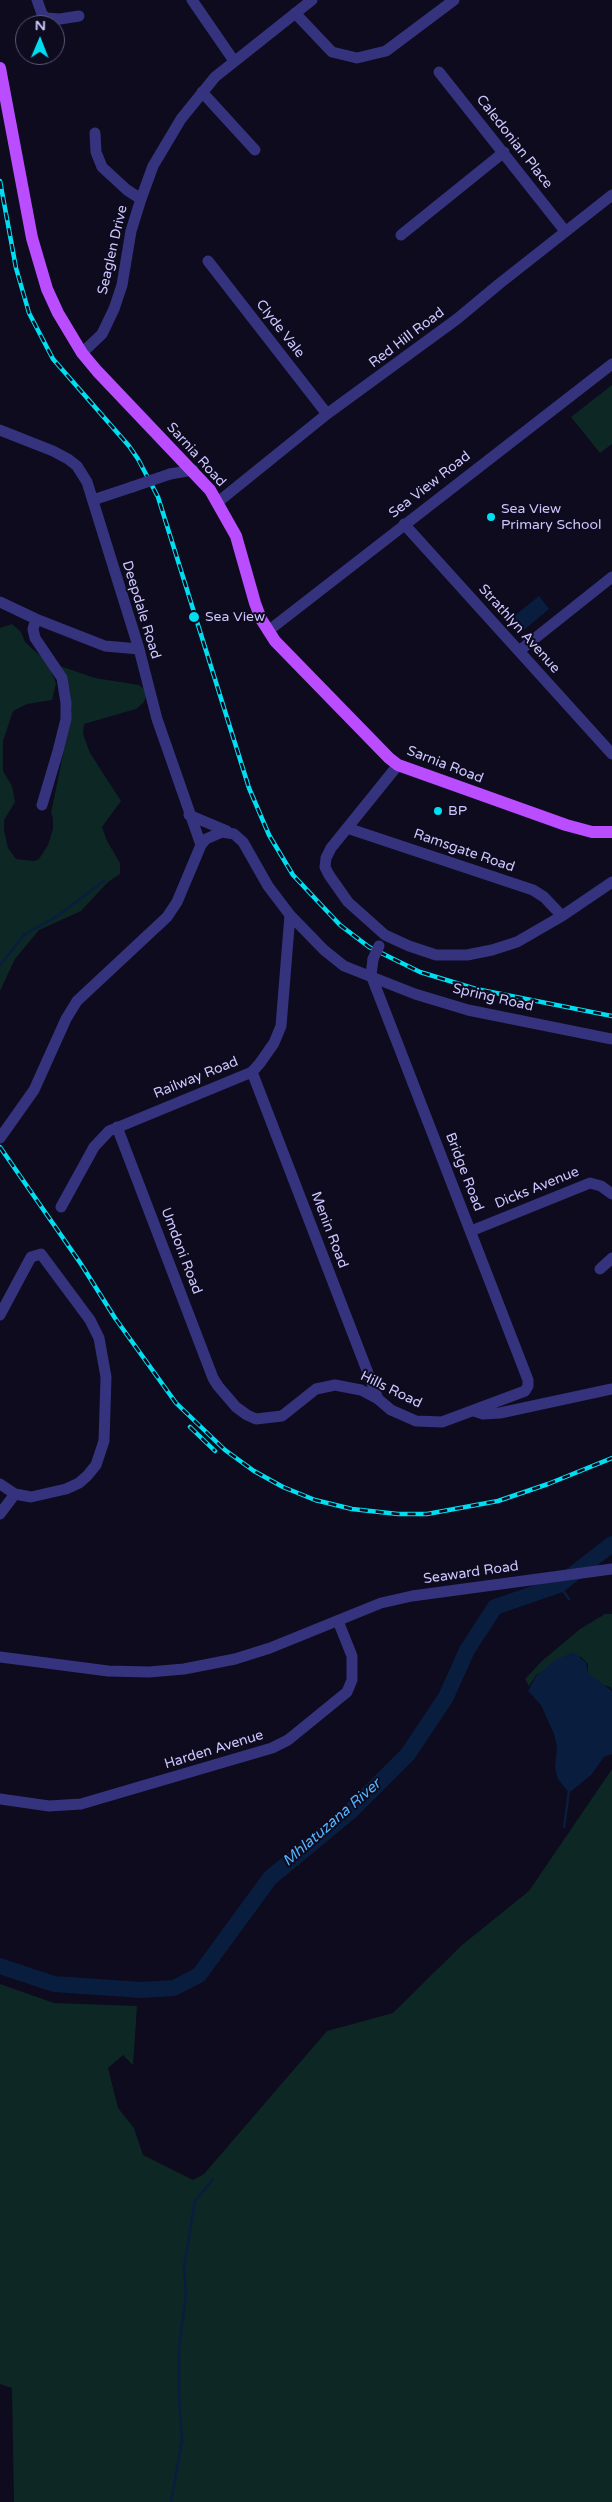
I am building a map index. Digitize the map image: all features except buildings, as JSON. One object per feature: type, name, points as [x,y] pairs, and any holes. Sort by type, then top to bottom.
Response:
[{"type":"main road","name":"Sarnia Road","points":[[0,68],[27,212],[39,264],[58,313],[82,353],[97,371],[202,479],[218,502],[236,536],[255,603],[268,630],[287,654],[398,765],[566,826],[592,832],[612,832]]},
{"type":"street","points":[[37,0],[42,14],[46,18],[60,19],[79,16]]},
{"type":"street","points":[[192,0],[234,61]]},
{"type":"street","name":"Seaglen Drive","points":[[82,353],[102,334],[116,304],[122,284],[131,231],[141,199],[160,153],[181,119],[202,92],[234,61],[312,0]]},
{"type":"street","points":[[295,13],[332,52],[357,58],[386,51],[454,0]]},
{"type":"street","name":"Caledonian Place","points":[[439,72],[565,231]]},
{"type":"street","points":[[202,92],[255,150]]},
{"type":"street","points":[[95,133],[96,152],[102,167],[127,190],[141,199]]},
{"type":"street","points":[[401,235],[504,152]]},
{"type":"street","name":"Red Hill Road","points":[[218,502],[327,414],[450,325],[612,195]]},
{"type":"street","name":"Clyde Vale","points":[[208,261],[327,414]]},
{"type":"street","name":"Sea View Road","points":[[268,630],[612,364]]},
{"type":"street","name":"Deepdale Road","points":[[0,430],[68,459],[83,475],[93,500],[157,719],[200,845]]},
{"type":"street","points":[[93,500],[170,474],[193,470]]},
{"type":"street","name":"Strathlyn Avenue","points":[[404,524],[612,754]]},
{"type":"street","points":[[519,651],[612,577]]},
{"type":"street","points":[[0,602],[36,619],[105,646],[138,649]]},
{"type":"street","points":[[36,619],[33,629],[35,638],[62,678],[66,703],[66,719],[42,805]]},
{"type":"street","points":[[398,765],[331,848],[326,858],[325,866],[348,902],[368,922],[385,935],[436,955],[467,955],[492,950],[516,942],[562,916],[612,882]]},
{"type":"street","points":[[189,816],[229,832]]},
{"type":"street","name":"Ramsgate Road","points":[[347,828],[533,890],[544,897],[562,916]]},
{"type":"street","points":[[2,1136],[34,1090],[66,1019],[77,1001],[167,917],[176,902],[200,845],[214,834],[229,832]]},
{"type":"street","name":"Spring Road","points":[[229,832],[243,842],[268,886],[290,914],[324,950],[344,966],[371,975],[415,994],[468,1010],[612,1039]]},
{"type":"street","name":"Railway Road","points":[[61,1207],[94,1147],[109,1131],[252,1072],[269,1052],[281,1026],[290,914]]},
{"type":"street","points":[[371,975],[373,959],[385,935]]},
{"type":"street","name":"Bridge Road","points":[[371,975],[528,1380]]},
{"type":"street","name":"Menin Road","points":[[252,1072],[378,1399]]},
{"type":"street","name":"Umdoni Road","points":[[117,1127],[218,1386]]},
{"type":"street","name":"Dicks Avenue","points":[[470,1231],[590,1183],[602,1186],[612,1194]]},
{"type":"street","points":[[0,1315],[31,1257],[41,1254],[90,1320],[99,1338],[106,1377],[104,1441],[96,1465],[80,1483],[66,1490],[30,1496],[15,1494],[0,1484]]},
{"type":"street","points":[[600,1269],[612,1258]]},
{"type":"street","name":"Hills Road","points":[[218,1386],[236,1407],[256,1419],[282,1416],[316,1389],[329,1385],[348,1386],[378,1399],[391,1410],[416,1421],[442,1422],[525,1391],[528,1386],[528,1380]]},
{"type":"street","points":[[473,1411],[483,1414],[500,1413],[612,1388]]},
{"type":"street","points":[[0,1514],[15,1494]]},
{"type":"street","name":"Seaward Road","points":[[0,1657],[108,1671],[149,1672],[184,1669],[261,1651],[381,1603],[450,1591],[612,1569]]},
{"type":"street","name":"Harden Avenue","points":[[0,1799],[48,1806],[81,1804],[272,1748],[288,1740],[347,1692],[350,1686],[353,1668],[352,1656],[338,1621]]},
{"type":"green space","points":[[612,385],[612,444],[600,453],[571,417]]},
{"type":"green space","points":[[12,624],[21,632],[25,642],[48,663],[56,683],[52,700],[27,704],[13,711],[3,741],[3,771],[12,786],[15,802],[4,820],[4,830],[8,848],[16,859],[34,861],[39,859],[48,845],[53,829],[51,813],[72,710],[66,676],[60,666],[95,678],[139,685],[144,689],[146,696],[144,702],[136,709],[84,724],[83,734],[90,753],[121,801],[102,827],[107,841],[120,863],[120,874],[108,882],[81,911],[39,930],[15,959],[0,991],[0,628]]},
{"type":"green space","points":[[605,1614],[612,1614],[612,1690],[610,1687],[594,1682],[588,1675],[588,1664],[581,1657],[572,1655],[536,1675],[529,1686],[525,1679],[542,1661],[580,1629]]},
{"type":"green space","points":[[612,1769],[612,2502],[14,2502],[12,2388],[0,2384],[0,1984],[54,2003],[137,2006],[133,2065],[123,2055],[108,2068],[118,2108],[134,2128],[143,2155],[193,2180],[204,2174],[327,2031],[393,2013],[462,1945],[529,1891]]},
{"type":"water","points":[[539,596],[549,609],[524,630],[513,617]]},
{"type":"water","points":[[574,1652],[586,1663],[588,1673],[612,1691],[612,1754],[604,1757],[591,1775],[569,1793],[558,1779],[555,1767],[557,1747],[554,1734],[541,1705],[528,1691],[536,1676],[555,1660]]},
{"type":"waterway","points":[[0,965],[25,934],[56,917],[104,881]]},
{"type":"waterway","name":"Mhlatuzana River","points":[[0,1966],[54,1984],[142,1990],[174,1988],[199,1975],[270,1878],[351,1811],[408,1754],[446,1697],[467,1650],[495,1607],[559,1585],[612,1544]]},
{"type":"waterway","points":[[559,1585],[569,1599]]},
{"type":"waterway","points":[[564,1827],[569,1791]]},
{"type":"waterway","points":[[171,2502],[182,2440],[179,2395],[179,2346],[186,2296],[184,2267],[195,2201],[213,2179]]},
{"type":"railway","points":[[0,181],[16,268],[29,313],[53,359],[129,446],[158,497],[249,788],[269,835],[293,875],[340,925],[369,947],[420,972],[476,989],[612,1016]]},
{"type":"railway","points":[[0,1147],[81,1264],[115,1318],[176,1403],[225,1450],[254,1471],[283,1487],[315,1500],[352,1509],[398,1514],[427,1514],[498,1501],[548,1484],[612,1458]]},
{"type":"railway","points":[[190,1427],[215,1451]]},
{"type":"place","name":"Sea View Primary School","points":[[491,517]]},
{"type":"place","name":"Sea View","points":[[194,617]]},
{"type":"place","name":"BP","points":[[438,811]]}]
